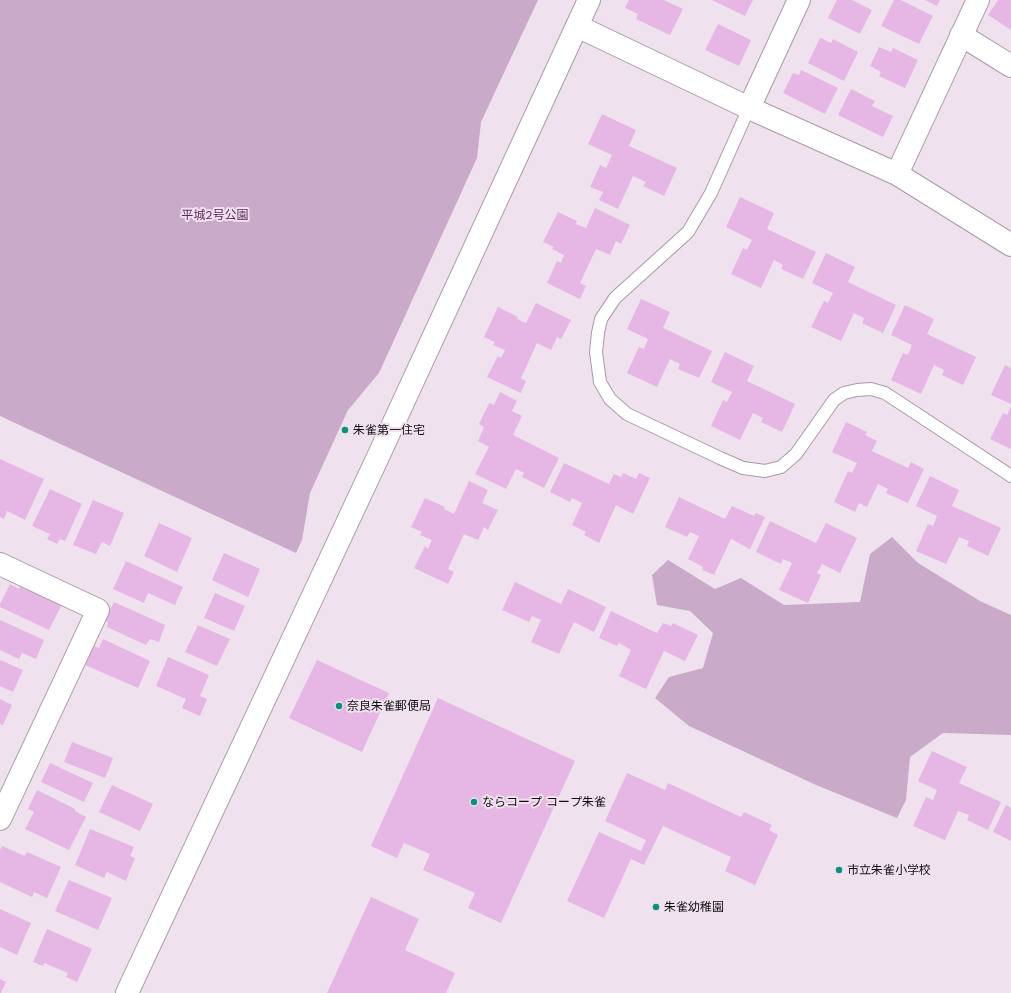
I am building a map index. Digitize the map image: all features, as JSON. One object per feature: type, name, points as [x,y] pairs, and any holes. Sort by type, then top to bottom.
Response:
[{"type":"street","points":[[127,993],[589,0]]},
{"type":"street","points":[[749,108],[799,0]]},
{"type":"street","points":[[896,174],[978,0]]},
{"type":"street","points":[[578,26],[749,108],[896,174],[1011,245]]},
{"type":"street","points":[[961,35],[1011,66]]},
{"type":"street","points":[[0,564],[98,610],[0,819]]},
{"type":"lane","points":[[749,108],[711,193],[688,232],[615,298],[601,319],[596,352],[600,382],[610,399],[627,414],[720,458],[743,468],[765,472],[781,466],[796,454],[834,400],[844,393],[871,389],[885,393],[1011,476]]},
{"type":"green space","name":"平城2号公園","points":[[0,0],[538,0],[481,122],[477,158],[379,373],[348,410],[310,493],[302,540],[296,553],[0,416]]},
{"type":"green space","points":[[892,537],[918,563],[980,601],[1011,615],[1011,735],[943,733],[910,757],[906,800],[897,818],[816,785],[689,726],[655,698],[669,677],[703,668],[713,633],[690,611],[657,605],[652,575],[668,560],[715,589],[741,578],[784,605],[860,602],[870,554]]},
{"type":"building","points":[[629,0],[664,0],[683,9],[670,35],[636,19],[638,14],[625,8]]},
{"type":"building","points":[[712,0],[753,0],[745,16]]},
{"type":"building","points":[[837,0],[852,0],[872,10],[860,34],[828,18]]},
{"type":"building","points":[[894,0],[901,0],[933,16],[919,44],[881,26]]},
{"type":"building","points":[[925,0],[940,0],[937,6]]},
{"type":"building","points":[[998,0],[1011,0],[1011,30],[988,15]]},
{"type":"building","points":[[718,24],[751,40],[739,66],[705,50]]},
{"type":"building","points":[[820,38],[831,43],[833,39],[858,52],[844,81],[808,63]]},
{"type":"building","points":[[879,47],[891,52],[893,48],[918,60],[905,88],[879,76],[881,72],[870,66]]},
{"type":"building","points":[[801,70],[838,88],[825,114],[783,93],[793,73],[799,75]]},
{"type":"building","points":[[851,89],[875,101],[872,106],[893,116],[883,137],[838,115]]},
{"type":"building","points":[[602,114],[636,130],[629,146],[677,168],[664,196],[643,186],[646,182],[633,176],[618,209],[599,200],[603,192],[590,187],[600,165],[606,168],[612,155],[588,144]]},
{"type":"building","points":[[740,197],[774,213],[767,229],[816,252],[803,279],[781,269],[783,265],[774,260],[761,288],[731,274],[743,248],[747,250],[752,240],[726,227]]},
{"type":"building","points":[[595,208],[630,225],[621,244],[616,241],[610,255],[596,249],[580,283],[586,286],[580,299],[547,283],[557,261],[561,263],[564,255],[552,249],[554,247],[543,242],[558,212],[577,221],[576,224],[586,228]]},
{"type":"building","points":[[826,253],[855,267],[848,282],[896,305],[883,333],[862,323],[864,318],[854,313],[841,341],[811,327],[824,301],[828,303],[833,293],[812,283]]},
{"type":"building","points":[[641,299],[670,312],[663,328],[712,351],[699,378],[678,369],[680,364],[670,359],[657,387],[627,373],[639,347],[644,349],[648,339],[627,329]]},
{"type":"building","points":[[536,303],[571,320],[561,339],[557,337],[551,350],[537,343],[521,378],[526,381],[521,393],[487,377],[498,356],[501,358],[505,350],[493,345],[495,342],[484,337],[498,307],[518,317],[517,319],[526,323]]},
{"type":"building","points":[[905,305],[934,319],[927,334],[976,357],[963,385],[942,375],[944,370],[934,365],[921,394],[891,380],[903,353],[908,355],[912,345],[891,335]]},
{"type":"building","points":[[725,352],[754,366],[747,381],[795,404],[782,432],[761,422],[763,418],[753,413],[740,440],[711,426],[723,400],[727,402],[732,392],[711,382]]},
{"type":"building","points":[[1005,365],[1011,368],[1011,404],[991,395]]},
{"type":"building","points":[[500,392],[517,401],[512,411],[522,416],[513,435],[559,458],[544,488],[522,477],[524,473],[516,469],[506,489],[475,474],[489,447],[478,441],[484,427],[479,424],[489,403],[494,405]]},
{"type":"building","points":[[1011,406],[1011,449],[990,439],[1003,413],[1007,415]]},
{"type":"building","points":[[846,422],[867,432],[865,435],[877,441],[872,451],[908,468],[911,462],[924,469],[908,503],[886,493],[888,489],[878,484],[867,507],[859,503],[855,512],[834,502],[848,471],[852,473],[857,463],[832,452]]},
{"type":"building","points":[[0,459],[44,479],[25,520],[7,511],[4,519],[0,517]]},
{"type":"building","points":[[564,463],[609,484],[614,474],[621,477],[623,473],[636,479],[639,473],[650,478],[633,514],[616,505],[599,543],[584,535],[586,532],[572,525],[582,503],[572,498],[570,502],[550,492]]},
{"type":"building","points":[[930,476],[959,490],[952,506],[1001,528],[988,556],[967,546],[969,541],[959,537],[946,564],[916,551],[928,524],[933,526],[937,516],[916,506]]},
{"type":"building","points":[[469,481],[488,490],[482,503],[498,510],[488,530],[484,527],[478,540],[464,534],[448,569],[454,572],[448,584],[414,568],[425,546],[428,549],[432,540],[420,535],[422,532],[411,527],[425,498],[445,507],[444,509],[454,514]]},
{"type":"building","points":[[50,489],[82,504],[65,541],[60,539],[57,544],[47,539],[50,534],[32,526]]},
{"type":"building","points":[[679,497],[725,519],[732,506],[754,516],[756,513],[765,517],[750,549],[731,539],[714,575],[702,570],[703,567],[688,559],[699,536],[690,532],[687,537],[665,527]]},
{"type":"building","points":[[93,500],[124,513],[110,546],[102,542],[96,554],[73,545]]},
{"type":"building","points":[[770,521],[816,543],[826,523],[857,538],[840,573],[822,564],[817,573],[821,575],[808,603],[779,590],[792,563],[783,559],[781,564],[756,552]]},
{"type":"building","points":[[159,523],[192,538],[177,572],[144,556]]},
{"type":"building","points":[[224,553],[260,569],[248,597],[212,580]]},
{"type":"building","points":[[126,561],[183,587],[175,605],[148,593],[144,603],[113,589]]},
{"type":"building","points":[[515,582],[561,604],[568,589],[606,607],[594,632],[574,622],[559,654],[531,642],[541,620],[532,616],[529,622],[502,610]]},
{"type":"building","points":[[10,584],[19,589],[21,585],[62,604],[49,630],[0,607]]},
{"type":"building","points":[[215,593],[245,606],[234,631],[204,618]]},
{"type":"building","points":[[114,602],[165,625],[159,642],[150,639],[146,645],[107,627],[108,623],[105,620]]},
{"type":"building","points":[[611,611],[657,633],[663,623],[671,626],[673,623],[698,635],[685,661],[664,651],[646,689],[619,676],[631,650],[619,643],[617,646],[599,638]]},
{"type":"building","points":[[0,620],[44,640],[36,659],[22,653],[19,659],[0,650]]},
{"type":"building","points":[[198,625],[230,639],[217,666],[185,652]]},
{"type":"building","points":[[103,639],[150,661],[138,688],[85,665],[93,646],[99,648]]},
{"type":"building","points":[[168,657],[209,675],[200,696],[207,699],[200,716],[182,708],[186,699],[156,686]]},
{"type":"building","points":[[0,660],[23,670],[13,692],[0,686]]},
{"type":"building","name":"奈良朱雀郵便局","points":[[317,660],[389,693],[362,752],[289,718]]},
{"type":"building","name":"ならコープ コープ朱雀","points":[[438,698],[575,761],[501,923],[468,908],[475,893],[423,870],[430,854],[404,843],[397,858],[371,846]]},
{"type":"building","points":[[0,699],[12,705],[3,725],[0,724]]},
{"type":"building","points":[[72,742],[113,758],[105,778],[64,762]]},
{"type":"building","points":[[932,751],[967,767],[959,783],[1001,802],[988,830],[967,820],[969,815],[958,811],[945,840],[913,826],[926,797],[933,800],[937,790],[918,781]]},
{"type":"building","points":[[50,763],[93,783],[84,802],[41,782]]},
{"type":"building","points":[[627,773],[665,790],[668,783],[741,817],[744,812],[772,825],[769,830],[778,835],[755,885],[725,871],[731,857],[663,826],[644,865],[631,859],[604,918],[567,901],[599,832],[641,851],[646,840],[605,821]]},
{"type":"building","points":[[112,785],[153,804],[140,831],[99,812]]},
{"type":"building","points":[[37,790],[75,809],[75,811],[86,817],[69,850],[25,829],[34,812],[28,809]]},
{"type":"building","points":[[1006,805],[1011,808],[1011,841],[993,832]]},
{"type":"building","points":[[90,829],[134,847],[130,856],[135,858],[126,881],[107,872],[104,878],[75,865]]},
{"type":"building","points":[[2,846],[25,856],[27,852],[61,867],[47,898],[34,892],[32,897],[0,882],[0,850]]},
{"type":"building","points":[[69,880],[112,898],[98,930],[55,911]]},
{"type":"building","points":[[371,897],[419,919],[405,950],[455,973],[446,993],[327,993]]},
{"type":"building","points":[[0,909],[31,923],[17,955],[0,947]]},
{"type":"building","points":[[47,929],[92,949],[77,982],[66,977],[68,973],[44,963],[43,966],[33,962]]},
{"type":"building","points":[[0,979],[6,982],[1,993],[0,993]]},
{"type":"place","name":"朱雀第一住宅","points":[[345,430]]},
{"type":"place","name":"奈良朱雀郵便局","points":[[339,706]]},
{"type":"place","name":"ならコープ コープ朱雀","points":[[474,802]]},
{"type":"place","name":"市立朱雀小学校","points":[[839,870]]},
{"type":"place","name":"朱雀幼稚園","points":[[656,907]]}]
